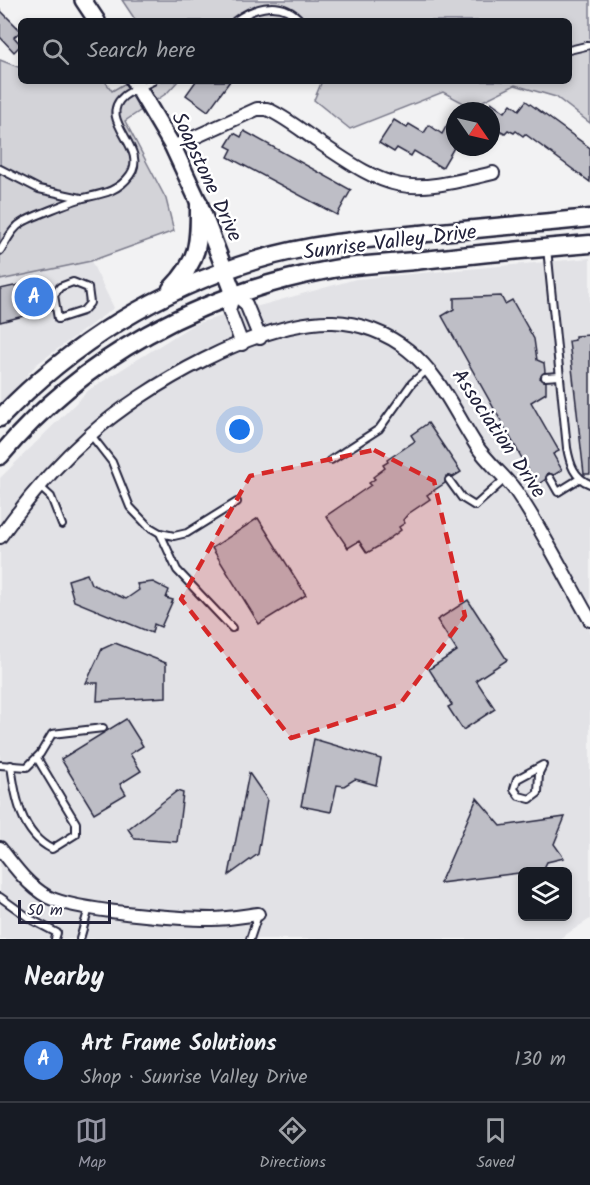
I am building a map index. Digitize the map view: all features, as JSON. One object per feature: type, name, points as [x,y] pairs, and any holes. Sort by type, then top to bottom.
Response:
[{"type":"main road","points":[[163,296],[189,270],[195,258],[199,202]]},
{"type":"main road","name":"Sunrise Valley Drive","points":[[0,418],[42,376],[80,346],[163,296],[224,270],[293,251],[337,243],[590,218]]},
{"type":"main road","name":"Sunrise Valley Drive","points":[[0,456],[54,400],[106,359],[166,324],[234,294],[330,269],[590,244]]},
{"type":"street","points":[[83,0],[95,18]]},
{"type":"street","name":"Soapstone Drive","points":[[136,85],[173,147],[199,202],[234,294]]},
{"type":"street","points":[[173,147],[258,109],[267,109],[362,172],[389,184],[402,187],[435,186],[493,173]]},
{"type":"street","points":[[242,344],[230,310],[234,294],[246,304],[260,338]]},
{"type":"street","name":"Association Drive","points":[[0,537],[39,486],[91,434],[157,386],[242,344],[260,338],[315,323],[355,324],[398,343],[429,369],[479,450],[518,496],[590,620]]},
{"type":"street","points":[[0,848],[16,869],[48,897],[89,907],[213,919],[258,914]]},
{"type":"lane","points":[[252,9],[255,0]]},
{"type":"lane","points":[[239,18],[252,9],[278,5],[287,7],[298,18]]},
{"type":"lane","points":[[572,49],[590,45]]},
{"type":"lane","points":[[0,250],[14,229],[23,222],[82,198],[112,190],[123,183],[136,164],[135,155],[122,134],[116,112],[124,96],[136,85]]},
{"type":"lane","points":[[0,169],[39,189],[82,198]]},
{"type":"lane","points":[[547,247],[567,448],[571,465],[579,478],[590,484]]},
{"type":"lane","points":[[73,282],[88,288],[91,298],[87,307],[58,319],[56,291],[73,282]]},
{"type":"lane","points":[[331,460],[379,429],[412,383],[429,369]]},
{"type":"lane","points":[[545,377],[560,376]]},
{"type":"lane","points":[[91,434],[112,462],[130,507],[148,526],[160,533],[174,536],[191,531],[237,502]]},
{"type":"lane","points":[[550,477],[558,492],[579,478]]},
{"type":"lane","points":[[449,480],[462,498],[475,506],[505,479]]},
{"type":"lane","points":[[39,486],[51,497],[62,525]]},
{"type":"lane","points":[[160,533],[177,570],[232,628]]},
{"type":"lane","points":[[0,765],[27,767],[37,758],[52,734],[103,728]]},
{"type":"lane","points":[[12,765],[15,793],[22,815],[41,844],[52,849],[67,842],[76,834],[76,823],[37,758]]},
{"type":"lane","points":[[543,765],[539,773],[538,794],[530,799],[519,796],[514,789],[517,779],[543,765]]},
{"type":"lane","points":[[0,897],[32,920],[57,933],[55,939]]},
{"type":"lane","points":[[80,939],[89,907]]},
{"type":"lane","points":[[250,939],[258,914]]},
{"type":"highlighted area","points":[[374,450],[434,481],[465,616],[400,704],[291,738],[181,599],[250,476]]},
{"type":"shaded area","points":[[122,0],[590,0],[590,123],[556,97],[515,85],[481,102],[462,102],[443,92],[350,129],[314,100],[321,84],[572,84],[572,18],[274,18],[272,16],[267,18],[134,18]]},
{"type":"shaded area","points":[[0,60],[18,67],[18,84],[107,84],[112,91],[124,84],[175,84],[167,93],[125,121],[166,199],[174,231],[91,261],[0,280]]},
{"type":"shaded area","points":[[590,258],[590,919],[559,939],[0,939],[0,478],[89,390],[194,324],[356,279]]},
{"type":"shaded area","points":[[91,261],[114,308],[37,364],[0,406],[0,280]]},
{"type":"building","points":[[0,10],[18,28],[18,34],[14,37],[18,42],[18,48],[14,52],[0,37]]},
{"type":"building","points":[[194,84],[228,84],[208,111],[186,95]]},
{"type":"building","points":[[526,101],[590,148],[590,182],[525,134],[523,136],[516,131],[514,133],[508,130],[505,133],[500,130],[500,108],[505,112],[511,104],[519,110]]},
{"type":"building","points":[[394,120],[407,128],[409,124],[424,133],[429,125],[442,134],[446,127],[446,156],[449,156],[442,168],[414,151],[411,156],[397,148],[394,152],[379,143]]},
{"type":"building","points":[[244,131],[351,190],[337,215],[228,157],[232,149],[226,146],[234,133],[241,137]]},
{"type":"building","points":[[37,281],[41,299],[49,297],[51,309],[0,322],[0,289]]},
{"type":"building","points":[[501,296],[505,304],[512,300],[534,339],[537,360],[544,363],[545,372],[540,378],[546,382],[546,393],[531,402],[559,451],[553,454],[562,470],[554,475],[548,473],[545,480],[537,485],[442,316],[454,309],[454,298]]},
{"type":"building","points":[[590,335],[590,474],[584,474],[569,341],[575,340],[575,336]]},
{"type":"building","points":[[428,423],[461,472],[453,477],[446,476],[445,483],[427,495],[430,499],[403,520],[405,523],[399,527],[401,530],[379,546],[367,553],[359,541],[348,548],[326,516],[371,485],[369,483],[385,468],[383,465],[388,462],[387,460],[415,441],[411,435]]},
{"type":"building","points":[[258,518],[306,595],[259,624],[212,548]]},
{"type":"building","points":[[87,574],[91,584],[126,599],[139,590],[137,584],[153,582],[169,590],[166,598],[173,600],[161,627],[154,624],[152,633],[74,601],[68,580]]},
{"type":"building","points":[[468,600],[507,660],[476,680],[495,709],[463,730],[448,707],[452,705],[429,669],[457,651],[437,620]]},
{"type":"building","points":[[115,643],[166,663],[166,697],[97,701],[98,683],[86,683],[102,649]]},
{"type":"building","points":[[126,719],[143,746],[130,754],[141,771],[120,784],[126,794],[94,813],[61,759]]},
{"type":"building","points":[[314,739],[381,759],[376,785],[355,779],[344,786],[337,785],[331,812],[301,806]]},
{"type":"building","points":[[249,773],[267,799],[258,854],[229,875]]},
{"type":"building","points":[[177,791],[183,793],[177,842],[135,839],[128,829]]},
{"type":"building","points":[[477,798],[501,826],[565,817],[554,844],[564,858],[547,862],[544,867],[518,867],[518,873],[440,883]]},
{"type":"place","name":"Art Frame Solutions","points":[[34,297]]}]
